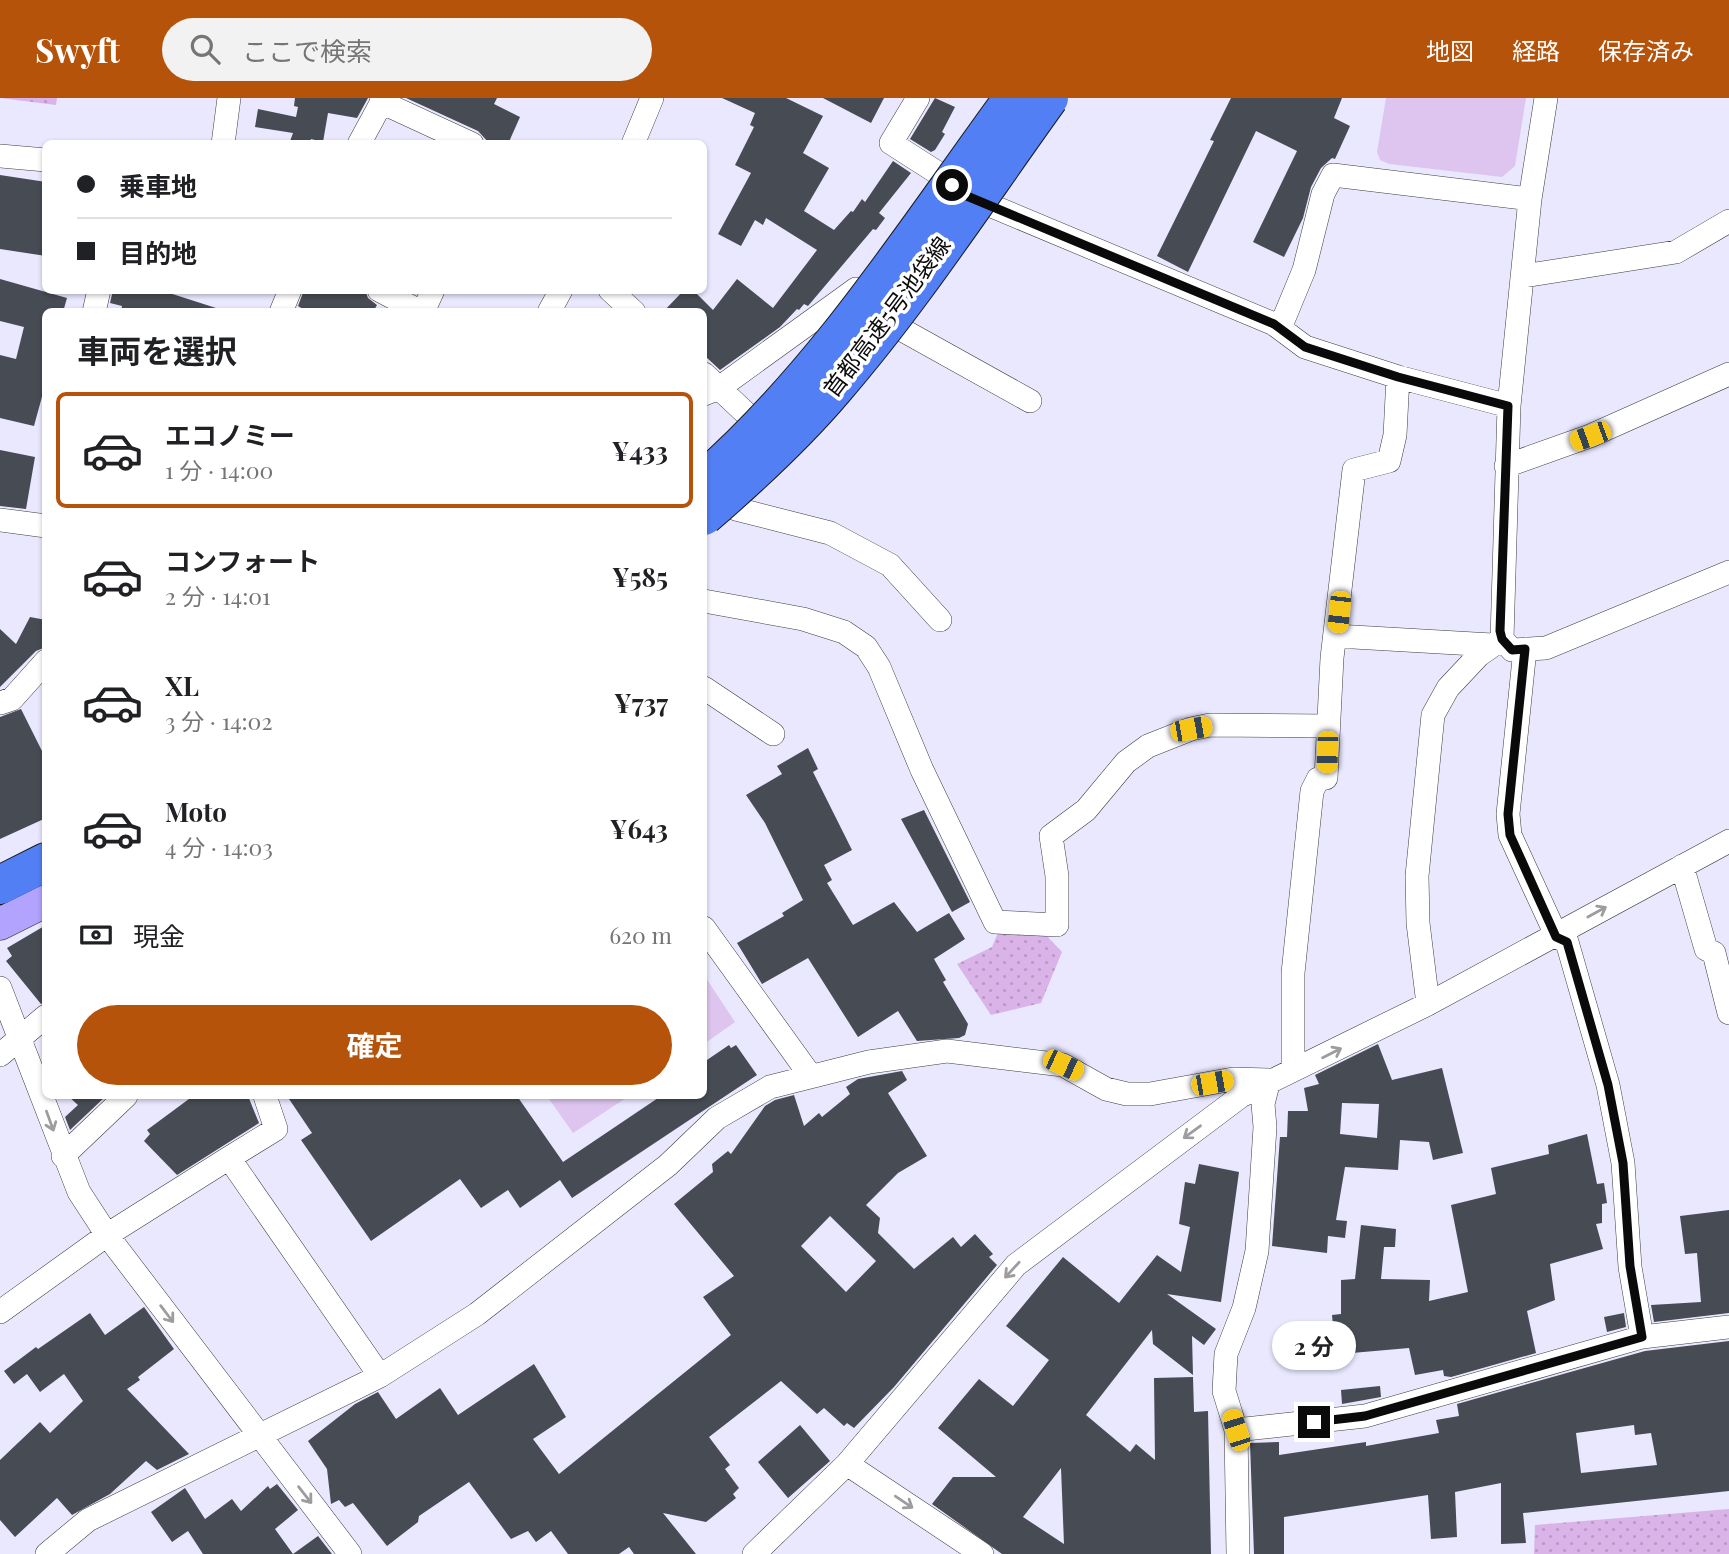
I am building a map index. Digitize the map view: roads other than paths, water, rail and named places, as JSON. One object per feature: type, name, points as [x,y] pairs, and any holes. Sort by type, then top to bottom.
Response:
[{"type":"highway","name":"首都高速5号池袋線","points":[[707,477],[765,421],[818,360],[864,303],[1013,98]]},
{"type":"highway","name":"首都高速5号池袋線","points":[[720,512],[834,389],[888,320],[1049,98]]},
{"type":"highway","points":[[0,885],[42,864]]},
{"type":"highway","points":[[0,911],[42,890]]},
{"type":"street","points":[[224,140],[229,98]]},
{"type":"street","points":[[635,140],[652,98]]},
{"type":"street","points":[[918,98],[891,143],[941,175],[962,194],[1280,328],[1305,347],[1398,377],[1508,406]]},
{"type":"street","points":[[707,463],[752,419],[809,353],[998,98]]},
{"type":"street","points":[[707,532],[720,512],[803,447],[897,327],[1067,98]]},
{"type":"street","points":[[1428,1004],[1418,923],[1418,876],[1433,715],[1448,688],[1497,642],[1508,406],[1524,276],[1530,200],[1546,98]]},
{"type":"street","points":[[361,140],[383,100],[464,140]]},
{"type":"street","points":[[0,156],[42,160]]},
{"type":"street","points":[[1280,328],[1300,281],[1323,194],[1333,175],[1530,200]]},
{"type":"street","points":[[1524,276],[1676,252],[1729,221]]},
{"type":"street","points":[[752,419],[709,385],[856,289]]},
{"type":"street","points":[[387,294],[414,308]]},
{"type":"street","points":[[614,294],[630,308]]},
{"type":"street","points":[[897,327],[1030,401]]},
{"type":"street","points":[[1506,466],[1590,436],[1729,374]]},
{"type":"street","points":[[1293,1067],[1293,973],[1312,790],[1318,779],[1326,778],[1336,636],[1354,470],[1389,461],[1395,435],[1398,377]]},
{"type":"street","points":[[720,512],[830,533],[890,565],[940,620]]},
{"type":"street","points":[[0,520],[42,519]]},
{"type":"street","points":[[1336,636],[1497,642],[1512,650],[1546,648],[1729,572]]},
{"type":"street","points":[[707,602],[803,619],[844,632],[866,647],[879,667],[922,770],[995,922],[1057,925],[1057,876],[1051,836],[1086,810],[1126,762],[1147,746],[1209,725],[1328,726]]},
{"type":"street","points":[[1525,649],[1508,814],[1510,835],[1556,937],[1567,942],[1608,1085],[1623,1163],[1630,1266],[1642,1337]]},
{"type":"street","points":[[0,703],[12,699],[42,665]]},
{"type":"street","points":[[707,690],[773,734]]},
{"type":"street","points":[[754,1554],[848,1464],[1016,1265],[1241,1096],[1293,1067],[1319,1059],[1428,1004],[1729,841]]},
{"type":"street","points":[[0,873],[42,851]]},
{"type":"street","points":[[1682,866],[1706,949],[1714,953],[1729,1013]]},
{"type":"street","points":[[0,924],[42,903]]},
{"type":"street","points":[[707,932],[810,1075]]},
{"type":"street","points":[[0,988],[42,1098]]},
{"type":"street","points":[[0,1055],[42,1019]]},
{"type":"street","points":[[47,1554],[88,1520],[380,1376],[489,1306],[668,1165],[717,1118],[771,1087],[869,1062],[947,1052],[1063,1065],[1106,1089],[1127,1094],[1150,1094],[1233,1079],[1269,1080]]},
{"type":"street","points":[[1238,1554],[1240,1518],[1236,1430],[1224,1391],[1226,1354],[1244,1308],[1257,1251],[1265,1127],[1263,1104],[1269,1080]]},
{"type":"street","points":[[42,1099],[79,1192],[107,1235],[350,1554]]},
{"type":"street","points":[[63,1156],[123,1099]]},
{"type":"street","points":[[0,1312],[107,1235],[276,1129],[266,1099]]},
{"type":"street","points":[[229,1158],[380,1376]]},
{"type":"street","points":[[1236,1430],[1365,1416],[1642,1337],[1729,1327]]},
{"type":"street","points":[[848,1464],[982,1554]]}]
